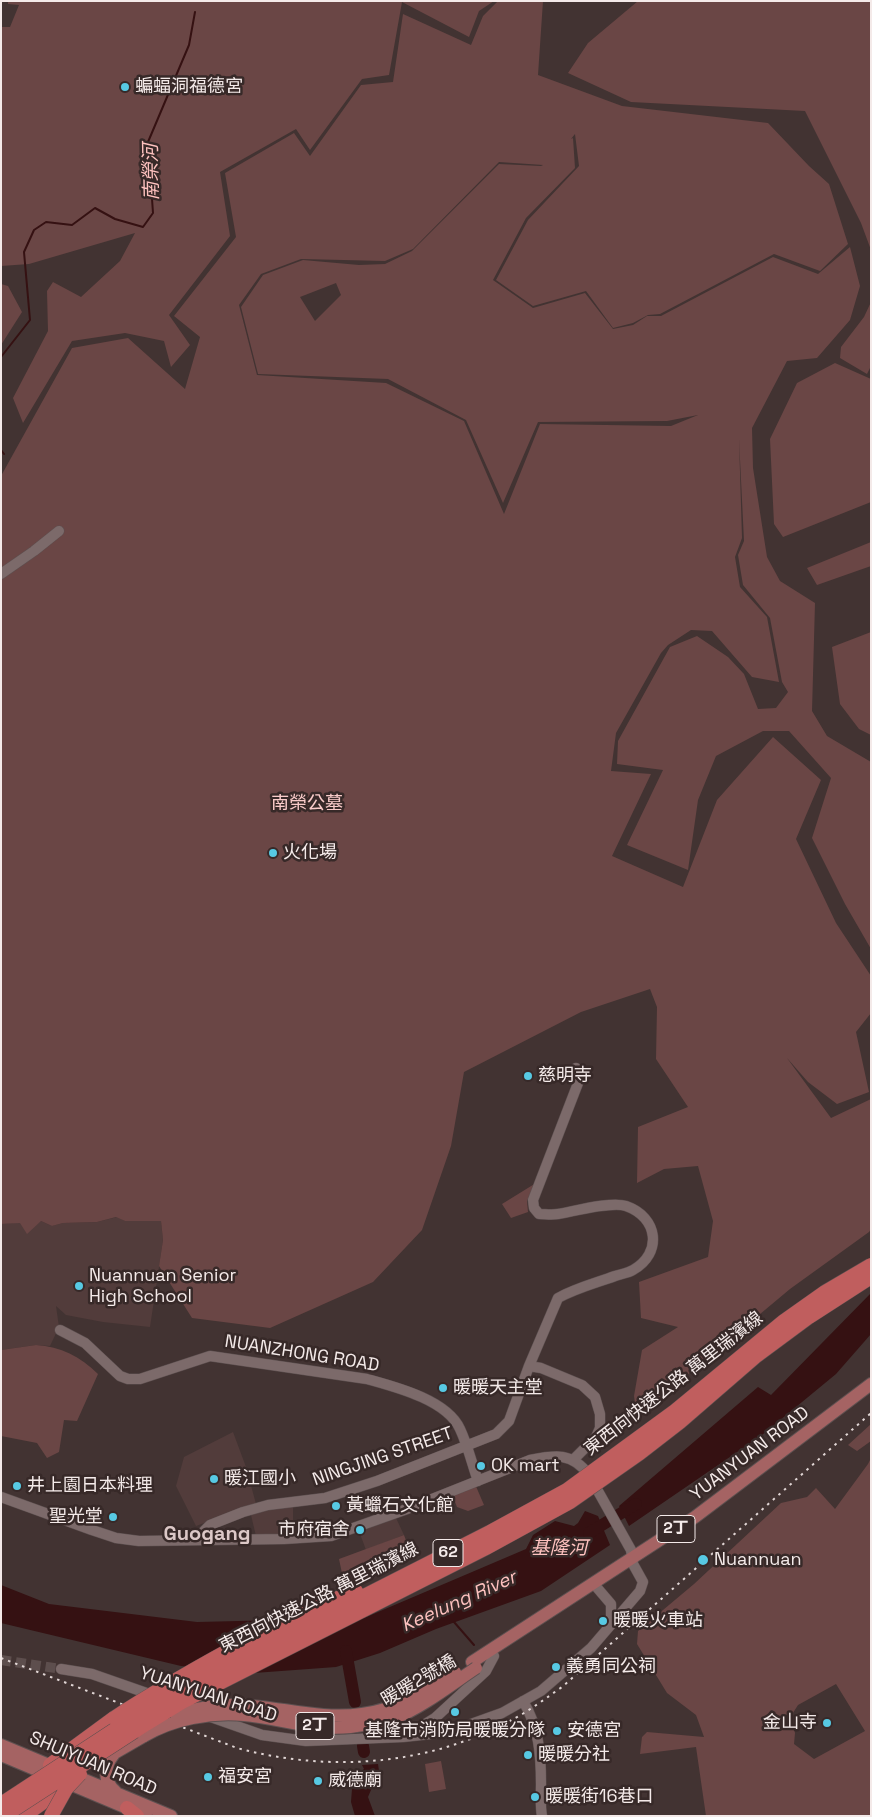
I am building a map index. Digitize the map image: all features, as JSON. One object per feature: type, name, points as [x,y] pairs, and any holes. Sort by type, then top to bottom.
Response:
[{"type":"highway","name":"東西向快速公路 萬里瑞濱線","points":[[1,1804],[120,1726],[197,1681],[490,1532],[567,1490],[675,1411],[784,1321],[825,1292],[871,1265]]},
{"type":"highway","name":"東西向快速公路 萬里瑞濱線","points":[[4,1816],[222,1681],[486,1548],[570,1502],[640,1453],[680,1422],[755,1357],[793,1328],[836,1298],[871,1277]]},
{"type":"highway","points":[[1,1796],[114,1718],[185,1674],[285,1621],[327,1602],[389,1582]]},
{"type":"highway","points":[[51,1816],[66,1789],[80,1773],[144,1729]]},
{"type":"highway","points":[[13,1816],[70,1779]]},
{"type":"highway","points":[[24,1816],[52,1796],[70,1779]]},
{"type":"main road","name":"YUANYUAN ROAD","points":[[474,1665],[494,1656],[632,1557],[695,1517],[871,1384]]},
{"type":"main road","name":"YUANYUAN ROAD","points":[[632,1557],[698,1523],[871,1393]]},
{"type":"main road","name":"YUANYUAN ROAD","points":[[474,1665],[595,1585]]},
{"type":"main road","name":"暖暖2號橋","points":[[144,1729],[168,1716],[195,1709],[225,1705],[324,1716],[361,1714],[396,1705],[474,1665]]},
{"type":"main road","name":"2丁","points":[[70,1779],[122,1748],[144,1729]]},
{"type":"main road","name":"2丁","points":[[44,1768],[144,1729]]},
{"type":"main road","name":"SHUIYUAN ROAD","points":[[1,1745],[132,1812],[146,1816]]},
{"type":"main road","points":[[120,1794],[110,1787],[107,1781],[106,1770],[110,1759],[122,1748]]},
{"type":"main road","name":"SHUIYUAN ROAD","points":[[1,1755],[44,1768]]},
{"type":"main road","name":"SHUIYUAN ROAD","points":[[70,1779],[120,1794],[171,1816]]},
{"type":"street","points":[[1,574],[59,531]]},
{"type":"street","name":"NINGJING STREET","points":[[200,1540],[204,1531],[210,1525],[243,1512],[268,1505],[325,1498],[496,1434],[509,1421],[529,1366],[558,1298],[569,1292],[634,1270],[645,1260],[654,1242],[652,1227],[647,1219],[626,1205],[608,1205],[556,1214],[539,1214],[534,1208],[533,1200],[580,1078],[580,1072],[576,1068]]},
{"type":"street","points":[[592,1482],[871,1261]]},
{"type":"street","name":"NUANZHONG ROAD","points":[[60,1330],[85,1343],[120,1376],[128,1379],[140,1379],[210,1356],[367,1379],[387,1384],[427,1400],[452,1418],[460,1428],[478,1481]]},
{"type":"street","points":[[529,1366],[541,1368],[582,1385],[595,1397],[600,1414],[600,1428],[596,1437],[573,1460]]},
{"type":"street","points":[[1,1497],[116,1538],[139,1541],[284,1539],[331,1536],[407,1509],[530,1460],[558,1456],[573,1460],[582,1467],[592,1482],[632,1557],[643,1582],[640,1591],[591,1648],[574,1665],[541,1691],[502,1713],[450,1732],[403,1737]]},
{"type":"street","points":[[595,1585],[611,1604],[611,1617],[604,1631]]},
{"type":"street","name":"YUANYUAN ROAD","points":[[61,1669],[92,1674],[166,1700],[226,1724],[262,1735],[306,1740],[403,1737],[436,1718],[486,1671],[494,1656]]},
{"type":"street","points":[[523,1702],[532,1717],[541,1760],[542,1816]]},
{"type":"shaded area","name":"Nuannuan Senior High School","points":[[117,1217],[125,1221],[161,1221],[163,1240],[150,1327],[103,1322],[66,1315],[56,1306],[59,1327],[50,1346],[36,1345],[1,1350],[1,1224],[41,1221],[52,1226],[63,1223],[97,1222]]},
{"type":"shaded area","name":"暖江國小","points":[[233,1432],[246,1467],[256,1504],[196,1526],[176,1486],[184,1457]]},
{"type":"shaded area","points":[[293,1504],[293,1534],[256,1536],[251,1515],[278,1506]]},
{"type":"shaded area","points":[[396,1518],[404,1535],[366,1550],[359,1531]]},
{"type":"green space","points":[[8,1],[494,1],[479,11],[469,37],[402,2],[389,75],[362,79],[310,150],[296,129],[220,172],[230,236],[169,315],[190,345],[171,367],[164,341],[125,333],[72,341],[23,423],[13,398],[48,331],[47,291],[53,282],[81,297],[120,261],[135,233],[29,264],[1,266],[1,30],[2,27],[10,27],[19,5],[8,4]]},
{"type":"green space","name":"南榮公墓","points":[[498,1],[543,1],[538,75],[622,106],[768,123],[829,184],[848,244],[820,271],[774,254],[660,314],[648,315],[633,323],[613,328],[586,291],[533,306],[496,280],[528,220],[579,166],[575,134],[571,139],[573,138],[575,168],[526,218],[493,280],[533,308],[585,293],[613,329],[633,325],[647,316],[661,316],[773,257],[818,274],[850,247],[860,286],[850,320],[817,358],[787,361],[752,428],[753,468],[767,557],[780,581],[815,603],[812,711],[827,736],[871,762],[871,949],[845,904],[812,838],[831,778],[789,731],[763,731],[716,756],[698,800],[688,870],[627,845],[663,770],[617,764],[618,741],[670,647],[697,636],[728,657],[744,674],[758,709],[776,708],[788,692],[782,682],[770,618],[743,585],[738,555],[744,541],[739,439],[742,538],[735,557],[740,587],[767,617],[779,682],[752,677],[712,631],[691,630],[668,645],[661,653],[616,733],[611,771],[651,774],[612,856],[683,887],[717,800],[773,737],[821,780],[796,839],[836,923],[871,976],[871,1013],[856,1032],[869,1092],[837,1104],[808,1082],[787,1058],[831,1118],[871,1099],[871,1229],[790,1289],[637,1417],[634,1396],[642,1350],[678,1327],[641,1318],[639,1282],[708,1257],[713,1221],[698,1166],[664,1169],[637,1183],[638,1127],[688,1107],[656,1059],[657,1007],[650,989],[581,1012],[464,1072],[451,1146],[422,1230],[373,1282],[270,1328],[192,1318],[159,1266],[163,1240],[161,1221],[125,1221],[116,1217],[97,1222],[63,1223],[52,1226],[41,1221],[27,1234],[20,1223],[1,1224],[1,476],[72,348],[128,338],[185,389],[200,337],[174,316],[236,237],[225,173],[294,133],[310,156],[361,85],[393,82],[403,14],[471,45],[483,16]],"holes":[[[499,162],[543,165],[499,164],[412,251],[385,264],[359,265],[303,260],[263,275],[241,307],[258,374],[388,379],[466,420],[503,503],[538,422],[667,421],[698,415],[671,426],[540,424],[504,514],[464,421],[386,383],[257,375],[239,305],[261,274],[301,259],[385,261],[413,249]],[[336,283],[341,295],[315,321],[300,297]]]},
{"type":"green space","points":[[638,1],[871,1],[871,250],[861,223],[805,111],[631,102],[568,73],[588,43]]},
{"type":"green space","points":[[1,284],[8,286],[22,312],[1,345]]},
{"type":"green space","points":[[871,302],[871,366],[867,374],[840,358],[841,347],[864,317]]},
{"type":"green space","points":[[835,363],[871,379],[871,502],[783,537],[774,524],[770,439],[797,383]]},
{"type":"green space","points":[[871,542],[871,566],[817,585],[807,568]]},
{"type":"green space","points":[[871,632],[871,735],[859,729],[840,704],[832,647]]},
{"type":"green space","points":[[536,1183],[527,1201],[528,1212],[511,1218],[502,1204]]},
{"type":"green space","points":[[36,1345],[62,1350],[77,1357],[98,1374],[77,1421],[64,1420],[59,1452],[47,1458],[37,1443],[1,1436],[1,1350]]},
{"type":"green space","points":[[871,1424],[871,1441],[857,1451],[848,1445]]},
{"type":"green space","points":[[871,1458],[871,1816],[706,1816],[696,1747],[640,1754],[642,1737],[647,1732],[704,1737],[696,1715],[667,1693],[637,1644],[638,1631],[694,1584],[781,1503],[807,1497],[816,1488],[835,1509]],"holes":[[[836,1684],[865,1731],[814,1759],[794,1744],[795,1733],[791,1716],[798,1705]]]},
{"type":"green space","points":[[475,1484],[484,1505],[468,1511],[457,1507],[455,1502],[441,1507],[439,1499]]},
{"type":"green space","points":[[404,1535],[411,1554],[343,1578],[339,1559]]},
{"type":"green space","points":[[441,1761],[446,1789],[429,1792],[425,1764]]},
{"type":"water","points":[[871,1293],[871,1334],[836,1374],[762,1435],[629,1526],[619,1506],[758,1387],[771,1395]]},
{"type":"water","name":"基隆河","points":[[585,1511],[598,1516],[610,1545],[541,1591],[436,1629],[380,1653],[336,1667],[254,1673],[181,1666],[1,1623],[1,1585],[49,1604],[197,1622],[364,1618],[526,1549],[533,1535],[555,1521],[574,1526]]},
{"type":"water","points":[[378,1764],[379,1771],[368,1797],[375,1816],[355,1816],[351,1802],[352,1789],[346,1783],[348,1779],[350,1781],[364,1769],[362,1765]]},
{"type":"waterway","name":"南榮河","points":[[1,357],[30,320],[24,252],[34,230],[46,222],[72,225],[95,208],[115,219],[143,227],[153,213],[148,142],[189,45],[195,12]]},
{"type":"waterway","name":"南榮河","points":[[1,450],[4,454]]},
{"type":"waterway","name":"Keelung River","points":[[589,1533],[636,1504]]},
{"type":"waterway","points":[[454,1622],[474,1645]]},
{"type":"waterway","points":[[346,1651],[355,1702]]},
{"type":"waterway","points":[[363,1746],[364,1752]]},
{"type":"tunnel","points":[[1,1660],[61,1669]]},
{"type":"railway","points":[[1,1658],[237,1748],[311,1761],[384,1760],[421,1754],[456,1744],[491,1730],[524,1713],[562,1687],[871,1413]]},
{"type":"place","name":"蝙蝠洞福德宮","points":[[125,87]]},
{"type":"place","name":"火化場","points":[[273,853]]},
{"type":"place","name":"慈明寺","points":[[528,1076]]},
{"type":"place","name":"Nuannuan Senior High School","points":[[79,1286]]},
{"type":"place","name":"暖暖天主堂","points":[[443,1388]]},
{"type":"place","name":"OK mart","points":[[481,1466]]},
{"type":"place","name":"暖江國小","points":[[214,1479]]},
{"type":"place","name":"井上園日本料理","points":[[17,1486]]},
{"type":"place","name":"黃蠟石文化館","points":[[336,1506]]},
{"type":"place","name":"聖光堂","points":[[113,1517]]},
{"type":"place","name":"市府宿舍","points":[[360,1530]]},
{"type":"place","name":"Nuannuan","points":[[703,1560]]},
{"type":"place","name":"暖暖火車站","points":[[603,1621]]},
{"type":"place","name":"義勇同公祠","points":[[556,1667]]},
{"type":"place","name":"基隆市消防局暖暖分隊","points":[[455,1712]]},
{"type":"place","name":"金山寺","points":[[827,1723]]},
{"type":"place","name":"安德宮","points":[[557,1731]]},
{"type":"place","name":"暖暖分社","points":[[528,1755]]},
{"type":"place","name":"福安宮","points":[[208,1777]]},
{"type":"place","name":"威德廟","points":[[318,1781]]},
{"type":"place","name":"暖暖街16巷口","points":[[535,1797]]},
{"type":"district","name":"Guogang","points":[[207,1535]]}]
